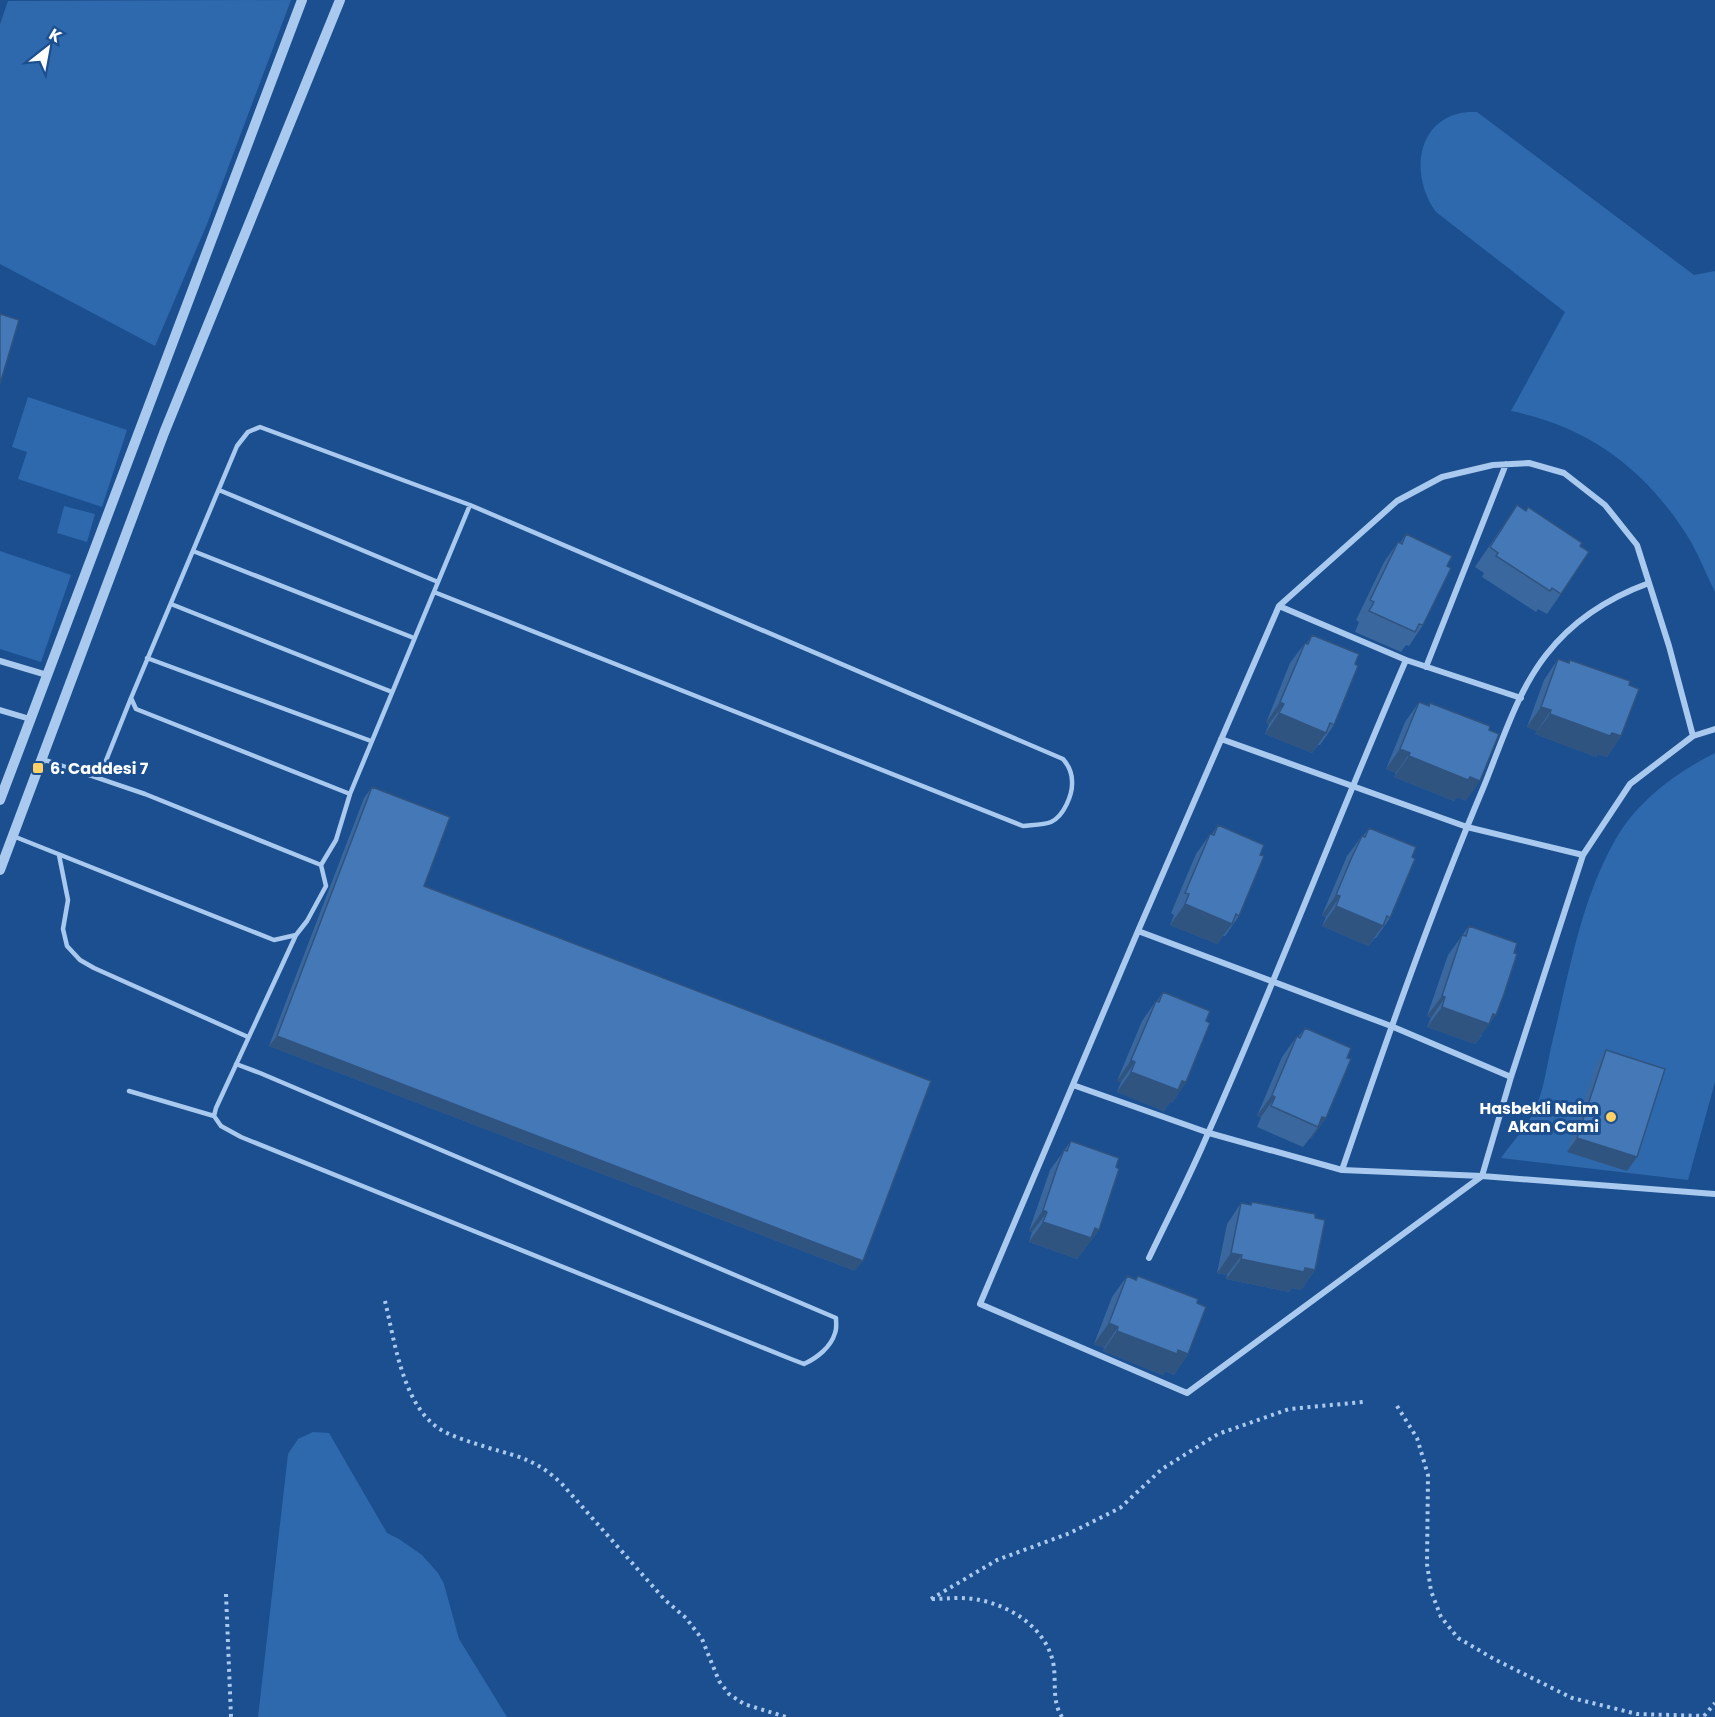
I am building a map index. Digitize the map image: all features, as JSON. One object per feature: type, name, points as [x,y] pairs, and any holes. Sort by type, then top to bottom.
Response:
[{"type":"street","points":[[0,800],[302,0]]},
{"type":"street","points":[[0,870],[164,433],[340,0]]},
{"type":"street","points":[[1693,736],[1669,646],[1637,545],[1605,505],[1564,473],[1529,463],[1493,465],[1442,477],[1397,501],[1279,606],[1137,931],[980,1304],[1187,1393],[1482,1176],[1511,1077],[1583,855],[1630,784],[1693,736],[1715,729]]},
{"type":"street","points":[[1426,667],[1506,464]]},
{"type":"street","points":[[1342,1170],[1391,1026],[1467,827],[1532,676],[1562,636],[1580,620],[1613,598],[1650,584]]},
{"type":"street","points":[[1279,606],[1406,660],[1521,698]]},
{"type":"street","points":[[1149,1258],[1209,1133],[1273,982],[1351,787],[1406,660]]},
{"type":"street","points":[[0,661],[47,675]]},
{"type":"street","points":[[0,710],[30,719]]},
{"type":"street","points":[[1221,739],[1467,827],[1583,855]]},
{"type":"street","points":[[1137,931],[1391,1026],[1511,1077]]},
{"type":"street","points":[[1073,1085],[1209,1133],[1342,1170],[1482,1176],[1715,1194]]},
{"type":"lane","points":[[99,778],[237,446],[248,432],[260,427],[470,505],[1063,759],[1070,767],[1073,782],[1068,801],[1063,812],[1052,822],[1023,826],[434,592]]},
{"type":"lane","points":[[219,490],[438,582]]},
{"type":"lane","points":[[214,1116],[296,935],[307,921],[326,886],[321,865],[336,840],[350,794],[371,741],[470,505]]},
{"type":"lane","points":[[193,551],[414,639]]},
{"type":"lane","points":[[171,604],[392,692]]},
{"type":"lane","points":[[147,658],[371,741]]},
{"type":"lane","points":[[131,698],[136,709],[350,794]]},
{"type":"lane","points":[[42,759],[145,794],[321,865]]},
{"type":"lane","points":[[13,836],[274,940],[296,935]]},
{"type":"lane","points":[[59,855],[68,900],[63,929],[67,946],[80,960],[248,1037]]},
{"type":"lane","points":[[129,1091],[214,1116],[221,1126],[241,1137],[804,1364],[822,1353],[836,1333],[836,1318],[236,1064]]},
{"type":"path","points":[[385,1301],[405,1382],[425,1416],[443,1432],[465,1441],[528,1459],[546,1469],[665,1600],[686,1618],[702,1640],[719,1681],[729,1694],[744,1704],[786,1717]]},
{"type":"path","points":[[1062,1717],[1054,1696],[1053,1662],[1046,1644],[1035,1628],[1020,1616],[992,1603],[962,1598],[931,1599],[998,1560],[1070,1533],[1120,1508],[1162,1469],[1218,1434],[1288,1409],[1363,1402]]},
{"type":"path","points":[[1397,1406],[1417,1438],[1428,1475],[1427,1564],[1431,1591],[1441,1617],[1458,1638],[1494,1659],[1572,1698],[1637,1713],[1705,1716],[1715,1703]]},
{"type":"path","points":[[226,1594],[231,1717]]},
{"type":"shaded area","points":[[291,0],[207,224],[155,346],[0,264],[0,24],[8,1]]},
{"type":"shaded area","points":[[1477,112],[1694,275],[1715,271],[1715,592],[1691,542],[1656,494],[1637,474],[1615,456],[1567,428],[1511,411],[1565,312],[1436,212],[1427,197],[1422,181],[1421,165],[1422,150],[1428,136],[1437,125],[1451,116]]},
{"type":"shaded area","points":[[28,397],[127,430],[102,507],[18,479],[27,452],[12,447]]},
{"type":"shaded area","points":[[64,506],[95,514],[87,542],[57,533]]},
{"type":"shaded area","points":[[0,551],[71,575],[41,662],[0,649]]},
{"type":"shaded area","points":[[1715,753],[1715,1082],[1688,1180],[1501,1158],[1526,1125],[1537,1105],[1583,917],[1602,866],[1614,842],[1633,814],[1658,790],[1671,779]]},
{"type":"shaded area","points":[[313,1432],[329,1433],[387,1533],[422,1555],[438,1573],[444,1584],[459,1639],[507,1717],[258,1717],[288,1454],[298,1439]]},
{"type":"building","points":[[0,314],[19,320],[0,384]]},
{"type":"building","points":[[1517,505],[1526,511],[1528,507],[1582,543],[1580,546],[1589,552],[1561,594],[1552,588],[1550,591],[1496,556],[1498,553],[1490,547]]},
{"type":"building","points":[[1406,534],[1452,556],[1447,566],[1451,568],[1423,625],[1419,624],[1415,632],[1369,611],[1374,602],[1370,600],[1398,542],[1402,544]]},
{"type":"building","points":[[1312,635],[1359,654],[1355,664],[1358,666],[1334,725],[1330,723],[1326,733],[1279,713],[1284,704],[1280,702],[1305,643],[1308,644]]},
{"type":"building","points":[[1558,659],[1569,663],[1570,660],[1630,681],[1629,685],[1639,689],[1621,736],[1612,733],[1610,736],[1550,714],[1551,710],[1541,707]]},
{"type":"building","points":[[1419,702],[1429,706],[1430,703],[1490,726],[1489,730],[1499,734],[1480,781],[1470,777],[1468,780],[1409,756],[1410,753],[1400,749]]},
{"type":"building","points":[[372,787],[450,817],[424,886],[931,1081],[863,1261],[277,1036]]},
{"type":"building","points":[[1218,825],[1264,845],[1260,855],[1264,856],[1239,916],[1236,914],[1232,924],[1185,904],[1189,894],[1185,893],[1210,834],[1214,835]]},
{"type":"building","points":[[1369,828],[1416,847],[1412,857],[1415,859],[1390,918],[1387,916],[1383,926],[1336,906],[1340,896],[1336,895],[1351,859],[1362,836],[1365,837]]},
{"type":"building","points":[[1469,926],[1517,943],[1514,953],[1517,954],[1504,994],[1496,1015],[1493,1014],[1489,1024],[1442,1007],[1445,997],[1442,996],[1462,935],[1466,936]]},
{"type":"building","points":[[1163,992],[1210,1011],[1206,1021],[1210,1023],[1186,1082],[1182,1081],[1178,1090],[1131,1072],[1135,1062],[1131,1060],[1156,1001],[1159,1002]]},
{"type":"building","points":[[1305,1028],[1351,1048],[1347,1058],[1351,1059],[1326,1118],[1322,1117],[1318,1127],[1271,1106],[1275,1097],[1272,1095],[1297,1036],[1300,1038]]},
{"type":"building","name":"Hasbekli Naim Akan Cami","points":[[1606,1050],[1665,1069],[1637,1157],[1577,1138]]},
{"type":"building","points":[[1071,1141],[1119,1158],[1116,1167],[1119,1169],[1099,1230],[1095,1228],[1091,1238],[1043,1222],[1047,1212],[1043,1210],[1057,1168],[1064,1150],[1067,1151]]},
{"type":"building","points":[[1252,1202],[1315,1214],[1315,1218],[1325,1220],[1315,1270],[1305,1268],[1304,1272],[1241,1259],[1242,1255],[1231,1253],[1241,1203],[1251,1205]]},
{"type":"building","points":[[1127,1276],[1136,1280],[1138,1276],[1198,1299],[1197,1303],[1206,1307],[1188,1354],[1178,1350],[1177,1354],[1117,1331],[1118,1327],[1109,1323]]},
{"type":"place","name":"6. Caddesi 7","points":[[38,768]]},
{"type":"place","name":"Hasbekli Naim Akan Cami","points":[[1611,1117]]}]
